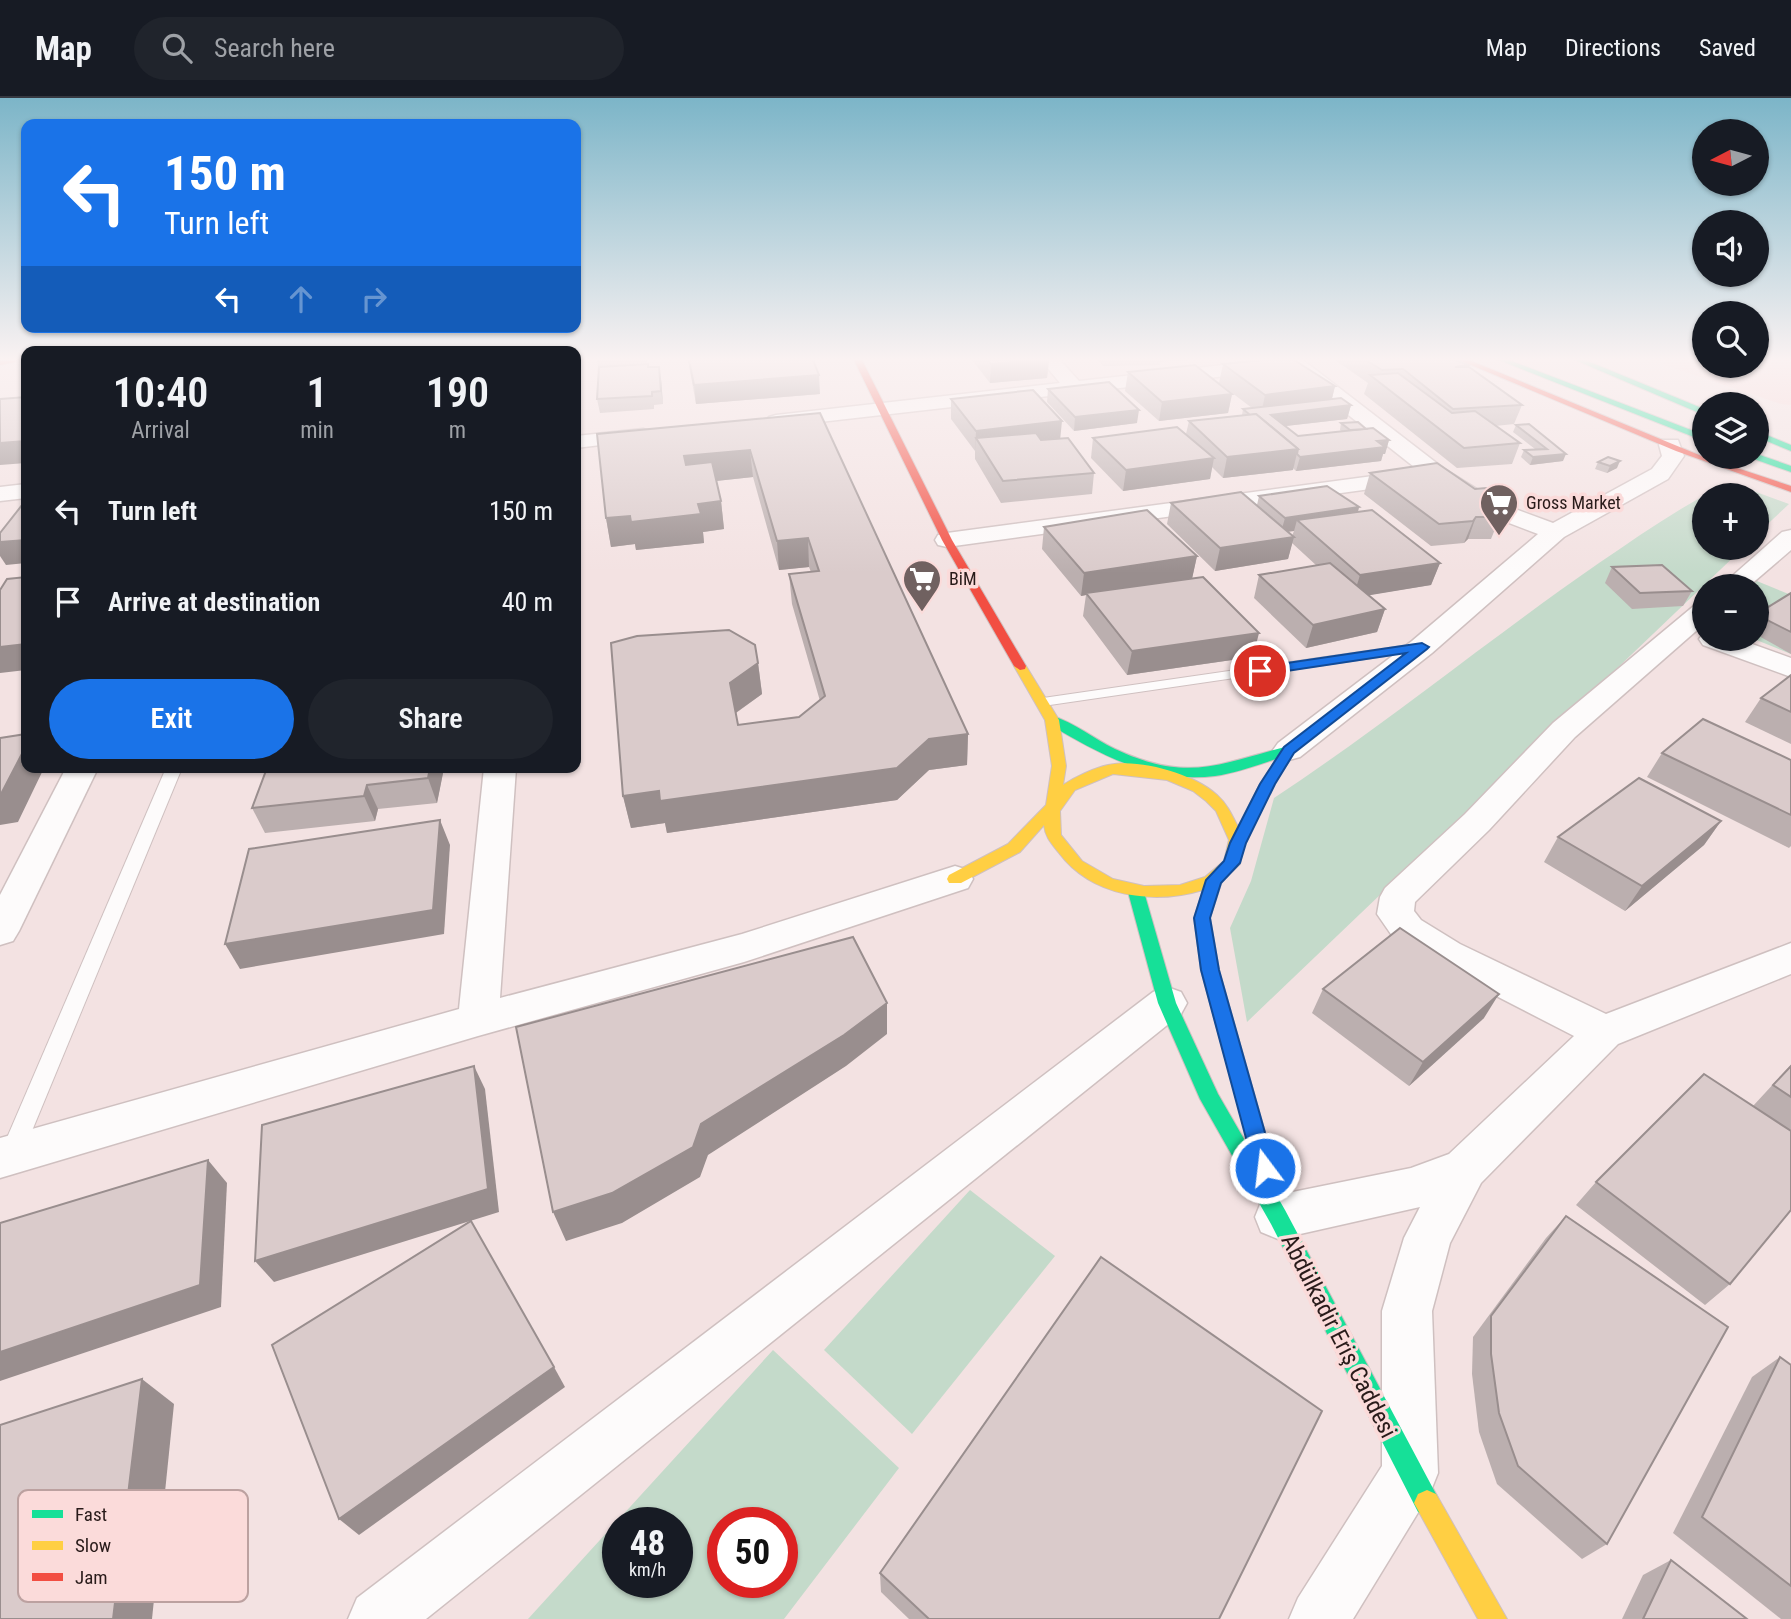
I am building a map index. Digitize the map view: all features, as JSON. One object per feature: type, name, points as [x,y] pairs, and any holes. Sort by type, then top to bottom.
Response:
[{"type":"main road","points":[[895,431],[947,540],[1052,720],[1059,766],[1050,826],[1058,848],[1077,867],[1103,883]]},
{"type":"main road","points":[[1636,431],[1791,489]]},
{"type":"main road","points":[[1769,441],[1791,449]]},
{"type":"main road","points":[[1769,461],[1791,469]]},
{"type":"main road","points":[[1052,720],[1123,761],[1170,774],[1197,786],[1219,802],[1233,822],[1238,843]]},
{"type":"main road","points":[[955,878],[1014,848],[1065,789],[1085,776],[1111,769],[1140,769],[1170,774],[1216,771],[1289,750]]},
{"type":"main road","points":[[1054,868],[1136,892],[1165,894],[1191,891],[1214,880],[1232,863],[1238,843],[1267,784],[1289,750]]},
{"type":"main road","points":[[955,878],[1005,871]]},
{"type":"main road","points":[[1214,880],[1202,918],[1210,970],[1278,1217]]},
{"type":"main road","name":"Abdülkadir Eriş Caddesi","points":[[1136,892],[1167,1003],[1210,1099],[1278,1217],[1410,1473],[1493,1619]]},
{"type":"street","points":[[1381,431],[1435,473],[1491,508],[1555,532]]},
{"type":"street","points":[[581,442],[656,434]]},
{"type":"street","points":[[1289,750],[1422,647],[1555,532],[1660,474],[1673,456],[1670,445]]},
{"type":"street","points":[[947,540],[1435,473]]},
{"type":"street","points":[[0,494],[21,492]]},
{"type":"street","points":[[1748,574],[1791,537]]},
{"type":"street","points":[[1604,1032],[1447,954],[1408,930],[1395,914],[1398,897],[1477,822],[1564,730],[1692,635]]},
{"type":"street","points":[[1753,651],[1791,668]]},
{"type":"street","points":[[0,931],[79,773]]},
{"type":"street","points":[[478,1020],[500,773]]},
{"type":"street","points":[[5,1156],[478,1020],[744,948],[955,878]]},
{"type":"street","points":[[1318,1619],[1410,1473],[1407,1311],[1428,1238],[1465,1169],[1604,1032],[1791,958]]},
{"type":"street","points":[[378,1619],[1167,1003]]},
{"type":"street","points":[[1278,1217],[1411,1189],[1465,1169]]},
{"type":"lane","points":[[1043,702],[1422,647]]},
{"type":"lane","points":[[5,1156],[172,773]]},
{"type":"green space","points":[[1769,497],[1789,504],[1769,523]]},
{"type":"green space","points":[[1692,503],[1692,560],[1730,560],[1716,574],[1692,574],[1692,597],[1247,1022],[1230,928],[1251,881],[1274,798],[1357,741],[1599,563]]},
{"type":"green space","points":[[1769,586],[1791,595],[1791,654],[1769,645]]},
{"type":"green space","points":[[970,1190],[1055,1256],[912,1434],[824,1350]]},
{"type":"green space","points":[[773,1350],[899,1468],[784,1619],[528,1619],[602,1538],[602,1598],[693,1598],[693,1507],[630,1507]]},
{"type":"building","points":[[0,431],[21,431],[21,441],[0,443]]},
{"type":"building","points":[[629,431],[828,431],[968,734],[929,739],[897,768],[660,801],[659,791],[623,796],[611,643],[637,636],[729,630],[755,645],[758,663],[730,683],[738,725],[799,717],[825,696],[789,574],[819,571],[808,538],[777,541],[750,450],[684,456],[686,465],[712,462],[721,501],[698,504],[701,514],[631,522],[630,516],[606,518],[597,434]]},
{"type":"building","points":[[1147,431],[1182,431],[1214,458],[1126,470],[1093,438]]},
{"type":"building","points":[[1200,431],[1276,431],[1298,449],[1227,457]]},
{"type":"building","points":[[1276,431],[1292,431],[1298,436],[1377,431],[1389,440],[1377,441],[1385,447],[1300,457],[1297,454],[1298,449]]},
{"type":"building","points":[[1442,431],[1503,431],[1520,443],[1464,448]]},
{"type":"building","points":[[1524,431],[1538,431],[1566,454],[1533,457],[1524,450],[1547,449]]},
{"type":"building","points":[[1036,433],[1041,440],[1068,438],[1094,473],[1003,481],[976,438]]},
{"type":"building","points":[[1608,457],[1620,461],[1610,466],[1598,462]]},
{"type":"building","points":[[1437,463],[1475,489],[1486,488],[1500,517],[1476,517],[1473,521],[1439,524],[1370,473]]},
{"type":"building","points":[[1327,486],[1359,507],[1285,518],[1259,496]]},
{"type":"building","points":[[1241,492],[1294,537],[1220,548],[1171,503]]},
{"type":"building","points":[[21,506],[21,540],[0,542],[0,533]]},
{"type":"building","points":[[1147,510],[1197,556],[1084,573],[1044,527]]},
{"type":"building","points":[[1372,510],[1440,563],[1360,575],[1297,520]]},
{"type":"building","points":[[1330,563],[1385,609],[1313,625],[1259,575]]},
{"type":"building","points":[[1662,565],[1692,591],[1640,593],[1612,567]]},
{"type":"building","points":[[1203,577],[1259,633],[1132,651],[1086,593]]},
{"type":"building","points":[[21,578],[21,645],[0,647],[0,590],[7,579]]},
{"type":"building","points":[[1791,593],[1791,632],[1769,621],[1769,607]]},
{"type":"building","points":[[1791,675],[1791,712],[1761,698]]},
{"type":"building","points":[[1703,719],[1791,760],[1791,815],[1662,753]]},
{"type":"building","points":[[21,735],[21,756],[0,796],[0,738]]},
{"type":"building","points":[[265,773],[429,773],[428,778],[367,785],[364,796],[252,808]]},
{"type":"building","points":[[1639,778],[1721,821],[1642,886],[1558,837]]},
{"type":"building","points":[[440,820],[433,910],[225,944],[249,849]]},
{"type":"building","points":[[1400,928],[1499,994],[1423,1062],[1323,989]]},
{"type":"building","points":[[853,937],[887,1003],[844,1035],[701,1124],[693,1147],[612,1193],[553,1212],[516,1027]]},
{"type":"building","points":[[474,1066],[488,1189],[255,1261],[262,1125]]},
{"type":"building","points":[[1791,1066],[1791,1097],[1773,1085]]},
{"type":"building","points":[[1704,1074],[1791,1131],[1791,1210],[1730,1284],[1596,1182]]},
{"type":"building","points":[[208,1160],[200,1285],[0,1352],[0,1223]]},
{"type":"building","points":[[1566,1216],[1728,1327],[1607,1544],[1518,1466],[1499,1413],[1491,1354],[1491,1316]]},
{"type":"building","points":[[471,1221],[554,1367],[339,1519],[272,1345]]},
{"type":"building","points":[[1101,1257],[1322,1411],[1219,1619],[929,1619],[880,1573]]},
{"type":"building","points":[[1780,1357],[1791,1365],[1791,1586],[1702,1517]]},
{"type":"building","points":[[142,1379],[129,1490],[18,1490],[18,1602],[115,1602],[113,1619],[0,1619],[0,1425]]},
{"type":"building","points":[[1671,1560],[1747,1619],[1643,1619]]},
{"type":"traffic: fast","points":[[1686,431],[1692,433]]},
{"type":"traffic: fast","points":[[1769,439],[1791,448]]},
{"type":"traffic: fast","points":[[1769,461],[1791,469]]},
{"type":"traffic: fast","points":[[1052,720],[1130,761],[1172,772],[1217,771],[1289,750]]},
{"type":"traffic: fast","points":[[1136,892],[1167,1003],[1210,1099],[1278,1217],[1427,1503]]},
{"type":"traffic: slow","points":[[955,879],[1014,848],[1053,806],[1059,766],[1052,720],[1020,666]]},
{"type":"traffic: slow","points":[[1238,843],[1267,784],[1289,750]]},
{"type":"traffic: slow","points":[[1111,769],[1157,772],[1185,781],[1211,797],[1222,809],[1237,840],[1232,864],[1211,881],[1180,891],[1144,892],[1108,884],[1076,865],[1054,836],[1052,810],[1070,787],[1111,769]]},
{"type":"traffic: slow","points":[[1214,880],[1202,918],[1210,970],[1264,1164]]},
{"type":"traffic: slow","points":[[1427,1503],[1493,1619]]},
{"type":"traffic: jam","points":[[893,431],[947,540],[1020,666]]},
{"type":"traffic: jam","points":[[1635,431],[1791,489]]},
{"type":"place","name":"Gross Market","points":[[1499,537]]},
{"type":"place","name":"BiM","points":[[922,613]]},
{"type":"route","points":[[1260,671],[1422,647],[1289,750],[1267,784],[1238,843],[1232,863],[1214,880],[1202,918],[1210,970],[1265,1168]]}]
